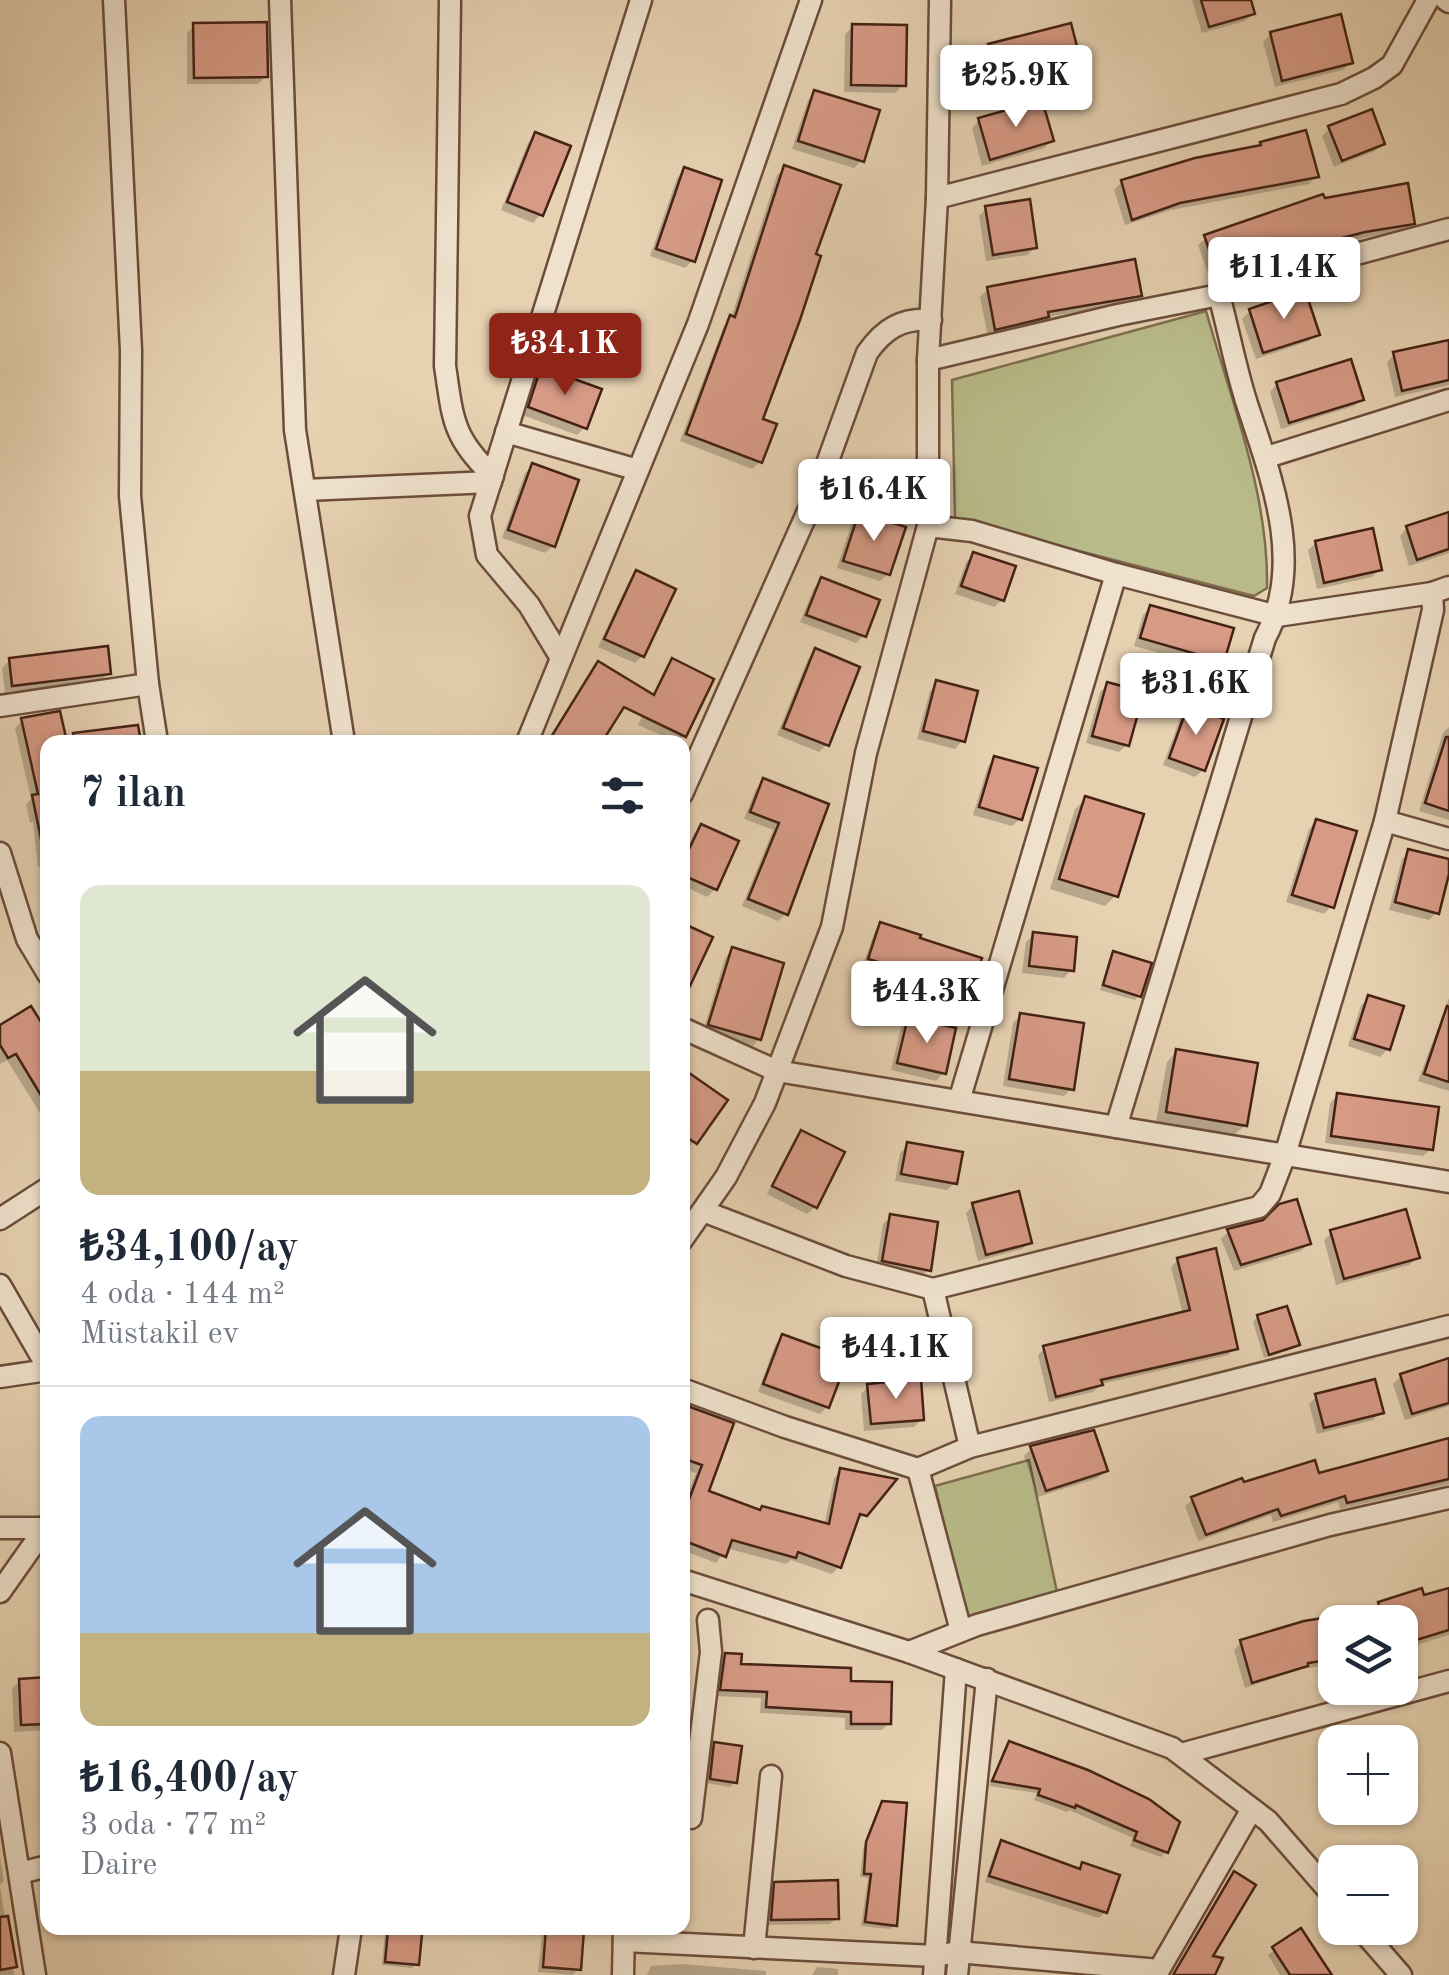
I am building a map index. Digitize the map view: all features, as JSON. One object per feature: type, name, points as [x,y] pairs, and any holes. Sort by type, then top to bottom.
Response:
[{"type":"street","points":[[114,0],[131,351],[130,496],[148,684],[157,735]]},
{"type":"street","points":[[280,0],[295,430],[343,735]]},
{"type":"street","points":[[450,0],[445,366],[458,434],[492,479]]},
{"type":"street","points":[[561,658],[529,605],[487,555],[480,516],[641,0]]},
{"type":"street","points":[[530,735],[698,324],[811,0]]},
{"type":"street","points":[[690,1229],[726,1177],[765,1103],[832,927],[866,752],[928,526],[928,360],[937,198],[940,0]]},
{"type":"street","points":[[937,198],[1341,94],[1392,64],[1428,0]]},
{"type":"street","points":[[928,360],[1219,295],[1234,287],[1449,229]]},
{"type":"street","points":[[1116,1127],[1265,638],[1277,616],[1282,594],[1283,541],[1267,457],[1247,406],[1219,295]]},
{"type":"street","points":[[690,776],[817,490],[868,353],[880,335],[897,324],[931,320]]},
{"type":"street","points":[[1267,457],[1449,400]]},
{"type":"street","points":[[506,432],[638,470]]},
{"type":"street","points":[[305,490],[492,479]]},
{"type":"street","points":[[928,526],[972,531],[1277,616],[1441,590]]},
{"type":"street","points":[[959,1101],[1116,574]]},
{"type":"street","points":[[704,1211],[846,1266],[933,1289],[1259,1206],[1270,1194],[1285,1155],[1385,821],[1433,610],[1441,590]]},
{"type":"street","points":[[0,706],[148,684]]},
{"type":"street","points":[[1385,821],[1449,840]]},
{"type":"street","points":[[0,852],[7,906],[40,961]]},
{"type":"street","points":[[690,1032],[777,1070],[1449,1182]]},
{"type":"street","points":[[0,1219],[40,1193]]},
{"type":"street","points":[[0,1285],[40,1355]]},
{"type":"street","points":[[933,1289],[970,1447]]},
{"type":"street","points":[[690,1392],[918,1469],[970,1447],[1449,1326]]},
{"type":"street","points":[[0,1377],[40,1370]]},
{"type":"street","points":[[918,1469],[961,1631]]},
{"type":"street","points":[[910,1652],[961,1631],[1330,1525],[1449,1498]]},
{"type":"street","points":[[0,1528],[40,1526]]},
{"type":"street","points":[[0,1592],[40,1535]]},
{"type":"street","points":[[690,1583],[910,1652],[1172,1748],[1268,1821],[1318,1878]]},
{"type":"street","points":[[690,1818],[710,1652],[708,1620]]},
{"type":"street","points":[[935,1966],[956,1669]]},
{"type":"street","points":[[957,1975],[987,1679]]},
{"type":"street","points":[[1182,1754],[1449,1681]]},
{"type":"street","points":[[0,1753],[35,1975]]},
{"type":"street","points":[[754,1948],[771,1776]]},
{"type":"street","points":[[633,1935],[935,1966],[958,1952],[1159,1970],[1252,1809]]},
{"type":"street","points":[[20,1873],[40,1868]]},
{"type":"street","points":[[344,1975],[350,1935]]},
{"type":"street","points":[[624,1935],[624,1975]]},
{"type":"street","points":[[1375,1945],[1401,1975]]},
{"type":"green space","points":[[1206,311],[1255,483],[1267,588],[1254,596],[955,519],[952,380]]},
{"type":"green space","points":[[1029,1460],[1057,1592],[966,1617],[935,1486]]},
{"type":"building","points":[[1201,0],[1251,0],[1255,14],[1209,27]]},
{"type":"building","points":[[1341,14],[1353,63],[1282,81],[1270,32]]},
{"type":"building","points":[[267,22],[268,77],[194,78],[193,23]]},
{"type":"building","points":[[1071,23],[1081,62],[998,83],[988,44]]},
{"type":"building","points":[[852,24],[907,25],[906,86],[851,85]]},
{"type":"building","points":[[814,90],[880,110],[864,162],[798,141]]},
{"type":"building","points":[[1042,100],[1054,141],[990,160],[978,118]]},
{"type":"building","points":[[1372,109],[1385,144],[1342,161],[1328,126]]},
{"type":"building","points":[[1306,130],[1319,177],[1180,203],[1132,220],[1121,180]]},
{"type":"building","points":[[535,132],[571,146],[543,216],[507,202]]},
{"type":"building","points":[[784,165],[841,185],[816,254],[821,256],[800,320],[763,419],[777,424],[762,463],[686,434],[730,315],[735,317]]},
{"type":"building","points":[[684,167],[722,180],[695,262],[656,249]]},
{"type":"building","points":[[1408,183],[1415,224],[1311,246],[1309,240],[1217,272],[1204,235],[1323,194],[1325,198]]},
{"type":"building","points":[[1030,199],[1037,248],[993,255],[985,206]]},
{"type":"building","points":[[1135,259],[1142,296],[1048,312],[1049,317],[995,330],[987,287]]},
{"type":"building","points":[[1305,290],[1320,335],[1263,353],[1249,309]]},
{"type":"building","points":[[1449,340],[1449,380],[1402,391],[1393,352]]},
{"type":"building","points":[[1351,359],[1364,400],[1289,423],[1276,382]]},
{"type":"building","points":[[541,367],[602,389],[587,429],[528,407]]},
{"type":"building","points":[[532,463],[579,480],[555,547],[508,530]]},
{"type":"building","points":[[859,512],[906,527],[890,575],[843,561]]},
{"type":"building","points":[[1449,512],[1449,549],[1417,560],[1406,526]]},
{"type":"building","points":[[1373,528],[1382,570],[1324,583],[1315,541]]},
{"type":"building","points":[[973,552],[1016,566],[1004,601],[961,586]]},
{"type":"building","points":[[636,570],[676,589],[644,657],[604,639]]},
{"type":"building","points":[[821,577],[880,600],[866,637],[806,615]]},
{"type":"building","points":[[1150,605],[1234,628],[1224,662],[1140,638]]},
{"type":"building","points":[[108,646],[111,674],[12,686],[9,658]]},
{"type":"building","points":[[815,648],[860,667],[829,746],[783,728]]},
{"type":"building","points":[[672,658],[714,679],[687,735],[624,707],[606,735],[552,735],[598,661],[654,695]]},
{"type":"building","points":[[936,680],[978,691],[965,742],[923,731]]},
{"type":"building","points":[[1107,682],[1144,692],[1129,746],[1092,736]]},
{"type":"building","points":[[1188,705],[1224,719],[1205,771],[1169,758]]},
{"type":"building","points":[[60,711],[65,735],[40,735],[40,834],[32,795],[38,794],[21,718]]},
{"type":"building","points":[[138,725],[140,735],[73,735]]},
{"type":"building","points":[[1449,737],[1449,811],[1425,803]]},
{"type":"building","points":[[994,756],[1038,768],[1022,820],[979,807]]},
{"type":"building","points":[[763,778],[829,804],[788,915],[748,899],[779,823],[750,812]]},
{"type":"building","points":[[1085,796],[1144,814],[1118,897],[1059,879]]},
{"type":"building","points":[[1316,819],[1357,831],[1334,908],[1292,895]]},
{"type":"building","points":[[701,824],[739,841],[717,890],[690,878],[690,847]]},
{"type":"building","points":[[1408,849],[1449,859],[1439,914],[1395,902]]},
{"type":"building","points":[[880,922],[982,958],[972,990],[868,959]]},
{"type":"building","points":[[690,927],[713,937],[690,986]]},
{"type":"building","points":[[1033,932],[1077,937],[1074,971],[1029,966]]},
{"type":"building","points":[[732,947],[784,963],[761,1040],[708,1025]]},
{"type":"building","points":[[1113,951],[1152,963],[1141,997],[1103,985]]},
{"type":"building","points":[[1368,995],[1404,1006],[1390,1050],[1354,1039]]},
{"type":"building","points":[[31,1006],[40,1020],[40,1094],[16,1054],[8,1058],[0,1045],[0,1025]]},
{"type":"building","points":[[1449,1007],[1449,1082],[1424,1074]]},
{"type":"building","points":[[1020,1013],[1084,1023],[1074,1090],[1009,1079]]},
{"type":"building","points":[[908,1017],[956,1028],[946,1074],[897,1063]]},
{"type":"building","points":[[1176,1049],[1258,1063],[1247,1126],[1166,1112]]},
{"type":"building","points":[[690,1074],[728,1100],[697,1144],[690,1139]]},
{"type":"building","points":[[1337,1093],[1439,1107],[1433,1150],[1331,1136]]},
{"type":"building","points":[[801,1130],[845,1152],[817,1208],[772,1186]]},
{"type":"building","points":[[907,1142],[963,1152],[957,1184],[901,1174]]},
{"type":"building","points":[[1019,1191],[1032,1243],[986,1255],[972,1203]]},
{"type":"building","points":[[1297,1199],[1311,1244],[1241,1265],[1227,1229],[1263,1220],[1279,1204]]},
{"type":"building","points":[[1406,1209],[1420,1258],[1344,1279],[1330,1230]]},
{"type":"building","points":[[890,1214],[938,1222],[931,1271],[882,1261]]},
{"type":"building","points":[[1216,1248],[1238,1349],[1101,1380],[1103,1385],[1056,1397],[1043,1346],[1190,1310],[1177,1258]]},
{"type":"building","points":[[1287,1306],[1300,1345],[1269,1355],[1257,1315]]},
{"type":"building","points":[[782,1334],[848,1358],[829,1408],[763,1384]]},
{"type":"building","points":[[1449,1358],[1449,1403],[1412,1414],[1400,1374]]},
{"type":"building","points":[[921,1379],[924,1420],[871,1424],[867,1384]]},
{"type":"building","points":[[1375,1379],[1384,1413],[1324,1428],[1315,1394]]},
{"type":"building","points":[[690,1407],[734,1423],[709,1491],[760,1510],[762,1506],[829,1524],[840,1468],[897,1479],[867,1516],[860,1514],[841,1568],[798,1552],[796,1558],[732,1540],[726,1557],[690,1543],[690,1497],[702,1465],[690,1461]]},
{"type":"building","points":[[1094,1430],[1108,1471],[1046,1491],[1030,1446]]},
{"type":"building","points":[[1449,1438],[1449,1479],[1347,1503],[1345,1496],[1281,1516],[1278,1509],[1206,1535],[1191,1497],[1242,1478],[1244,1482],[1315,1460],[1319,1473]]},
{"type":"building","points":[[1422,1588],[1424,1595],[1449,1588],[1449,1630],[1418,1639],[1418,1605],[1378,1602]]},
{"type":"building","points":[[1318,1619],[1318,1662],[1252,1683],[1240,1640]]},
{"type":"building","points":[[725,1653],[742,1654],[741,1664],[851,1668],[851,1681],[892,1682],[891,1724],[851,1724],[851,1712],[766,1707],[767,1692],[720,1690]]},
{"type":"building","points":[[40,1678],[40,1724],[21,1725],[19,1679]]},
{"type":"building","points":[[1009,1741],[1088,1770],[1149,1799],[1180,1822],[1168,1853],[1134,1840],[1137,1832],[1076,1805],[1075,1808],[1038,1795],[1040,1789],[992,1781]]},
{"type":"building","points":[[714,1742],[742,1746],[737,1783],[710,1779]]},
{"type":"building","points":[[882,1801],[907,1803],[897,1926],[865,1922],[871,1874],[864,1874],[866,1842]]},
{"type":"building","points":[[1001,1840],[1080,1869],[1082,1862],[1120,1875],[1107,1913],[989,1876]]},
{"type":"building","points":[[1234,1871],[1256,1885],[1213,1956],[1223,1958],[1215,1975],[1173,1975]]},
{"type":"building","points":[[838,1880],[839,1919],[771,1920],[774,1882]]},
{"type":"building","points":[[8,1916],[17,1967],[0,1970],[0,1917]]},
{"type":"building","points":[[1301,1928],[1332,1975],[1290,1975],[1272,1947]]},
{"type":"building","points":[[388,1935],[422,1935],[419,1965],[385,1962]]},
{"type":"building","points":[[545,1935],[584,1935],[581,1970],[543,1967]]}]
